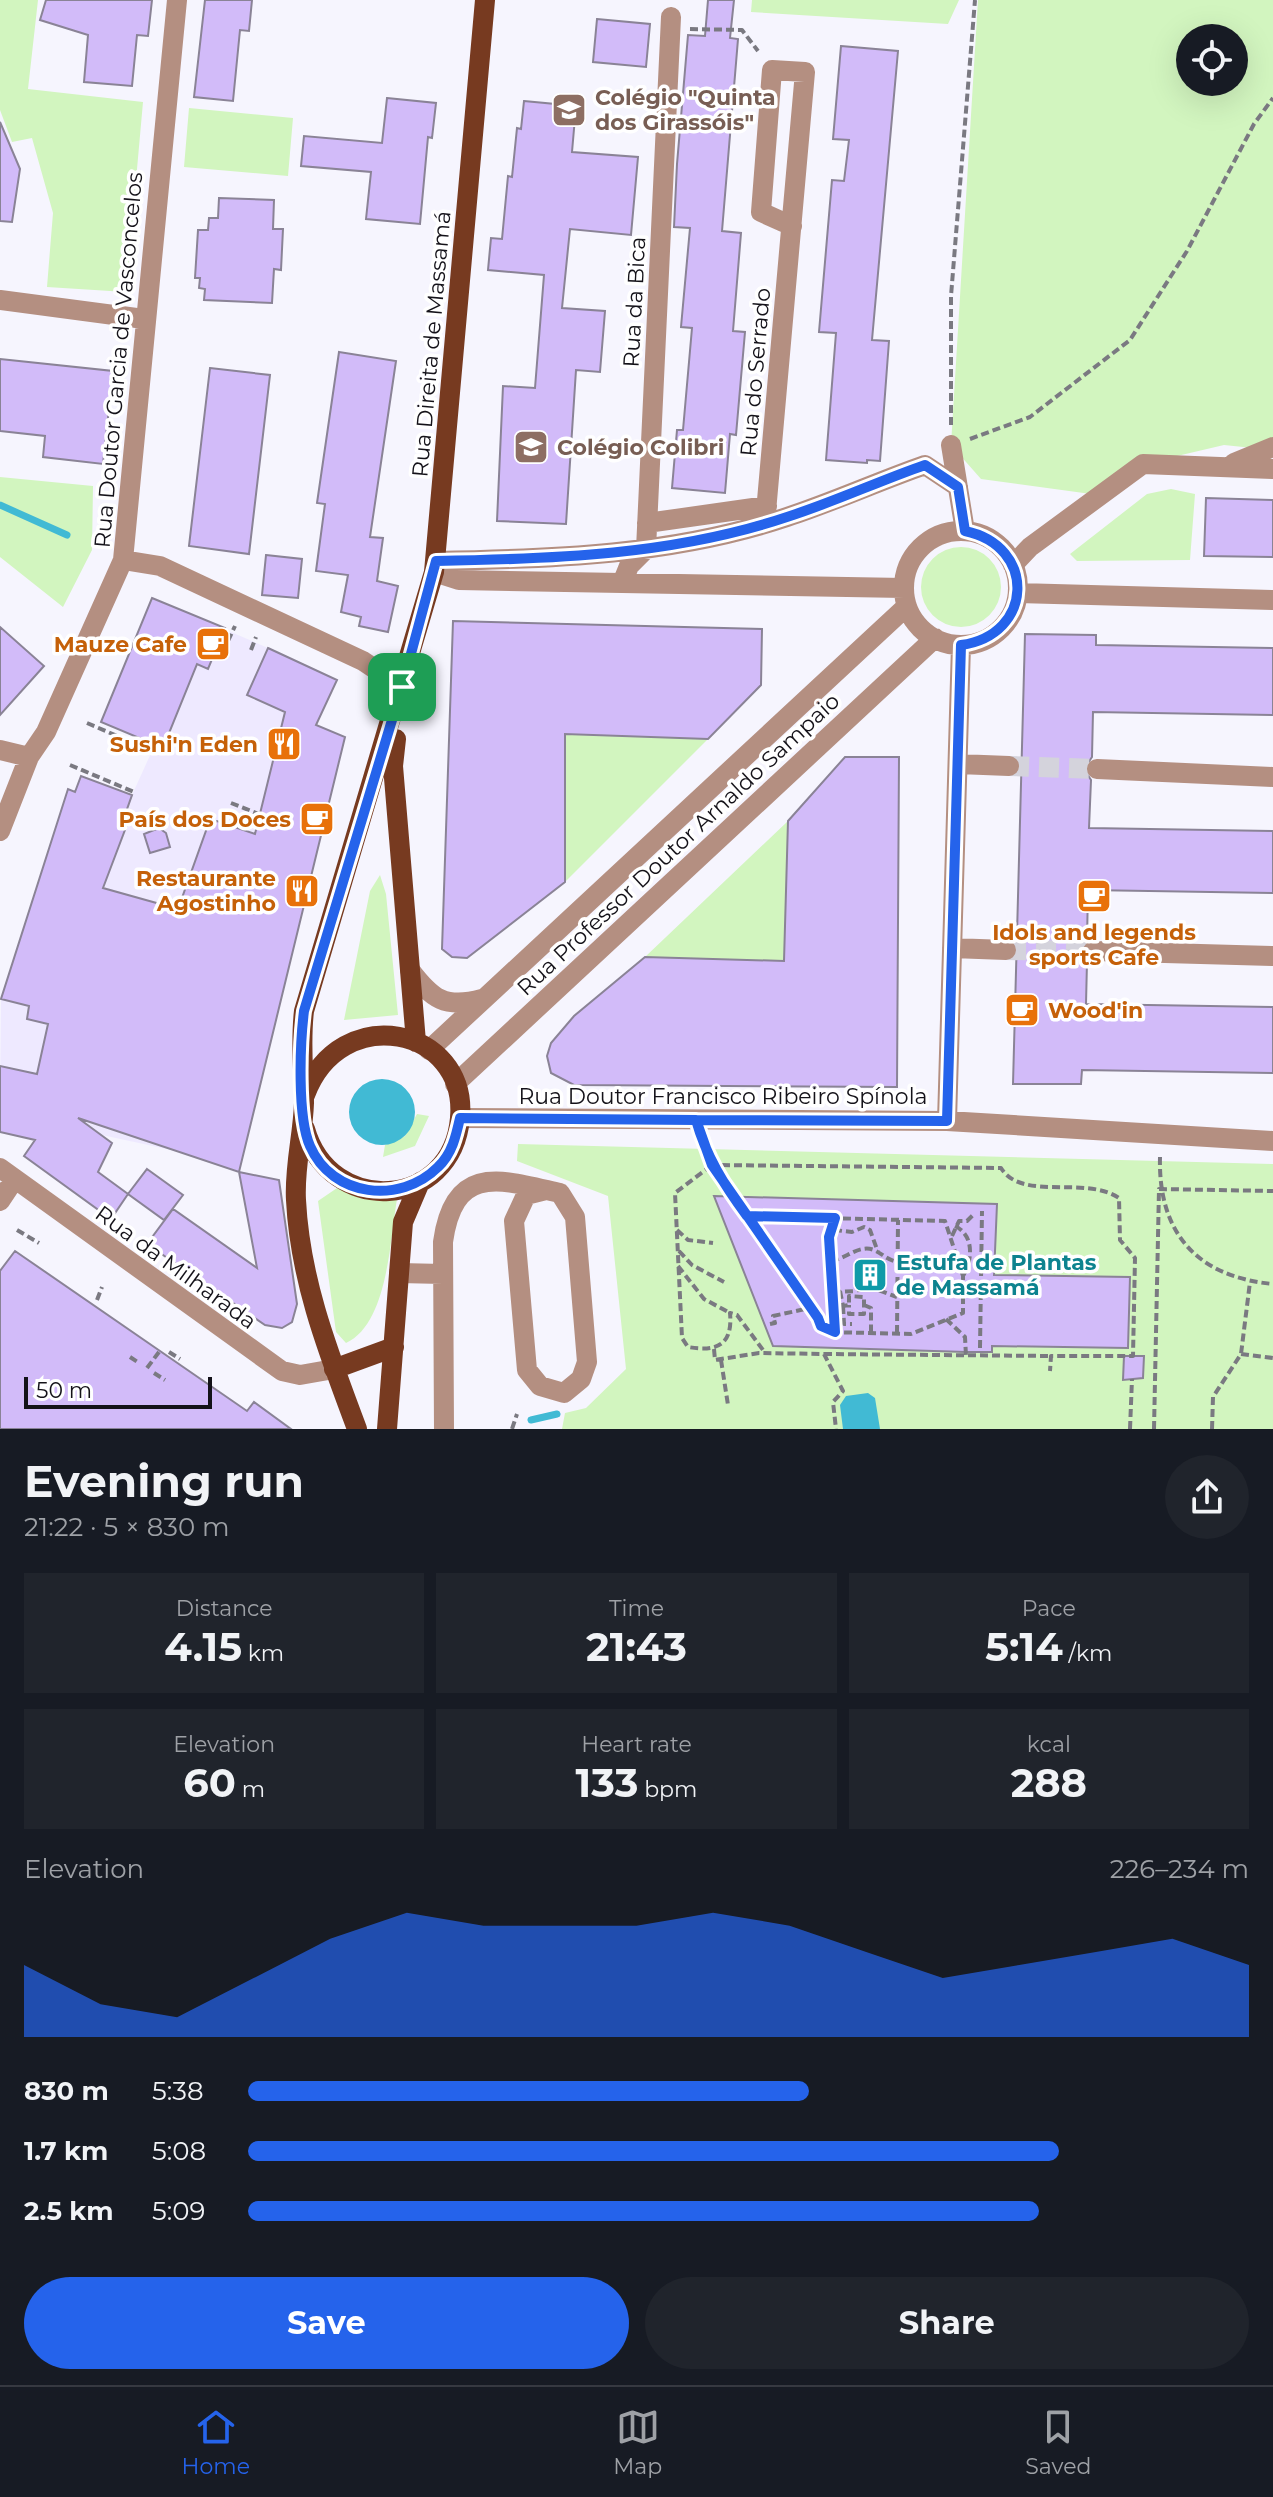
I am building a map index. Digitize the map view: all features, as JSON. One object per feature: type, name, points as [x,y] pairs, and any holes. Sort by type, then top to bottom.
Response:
[{"type":"main road","name":"Rua Direita de Massamá","points":[[357,1429],[334,1369],[305,1276],[295,1197],[304,1098],[300,1049],[304,1011],[402,687],[435,566],[485,0]]},
{"type":"main road","name":"Rua Direita de Massamá","points":[[304,1098],[312,1076],[327,1056],[347,1042],[370,1035],[393,1035],[422,1046],[410,970],[393,766],[402,687]]},
{"type":"main road","points":[[387,1429],[403,1222],[420,1182],[440,1166],[455,1144],[460,1118],[455,1084],[444,1065],[422,1046]]},
{"type":"main road","name":"Rua Direita de Massamá","points":[[303,1122],[310,1147],[325,1168],[346,1184],[370,1192],[395,1191],[420,1182]]},
{"type":"main road","points":[[334,1369],[394,1347]]},
{"type":"street","name":"Rua Doutor Garcia de Vasconcelos","points":[[177,0],[123,560],[160,566],[363,661],[402,687]]},
{"type":"street","name":"Rua da Bica","points":[[646,549],[671,23]]},
{"type":"street","points":[[772,70],[761,212],[792,226]]},
{"type":"street","name":"Rua do Serrado","points":[[766,515],[805,72],[772,70]]},
{"type":"street","points":[[0,300],[144,319]]},
{"type":"street","points":[[951,445],[965,531]]},
{"type":"street","points":[[1227,466],[1273,447]]},
{"type":"street","points":[[1013,565],[1030,547],[1143,464],[1273,469]]},
{"type":"street","points":[[435,566],[646,549],[925,465],[958,487]]},
{"type":"street","points":[[647,523],[766,515]]},
{"type":"street","points":[[965,531],[994,541],[1013,565],[1018,593],[1005,624],[977,642],[961,645],[935,638],[913,619],[906,597],[907,569],[916,552],[930,540],[947,532],[965,531]]},
{"type":"street","points":[[623,581],[629,566],[646,549]]},
{"type":"street","points":[[0,831],[29,757],[46,732],[123,560]]},
{"type":"street","points":[[435,566],[459,580],[623,581],[906,597]]},
{"type":"street","points":[[1018,593],[1273,600]]},
{"type":"street","name":"Rua Professor Doutor Arnaldo Sampaio","points":[[422,1046],[485,998],[906,597]]},
{"type":"street","name":"Rua Professor Doutor Arnaldo Sampaio","points":[[455,1084],[935,638]]},
{"type":"street","points":[[947,1121],[961,645]]},
{"type":"street","points":[[0,750],[29,757]]},
{"type":"street","points":[[958,764],[1009,766]]},
{"type":"street","points":[[1097,769],[1273,777]]},
{"type":"street","points":[[952,948],[1006,950]]},
{"type":"street","points":[[1093,951],[1273,956]]},
{"type":"street","points":[[410,970],[424,989],[441,1001],[463,1004],[485,998]]},
{"type":"street","name":"Rua Doutor Francisco Ribeiro Spínola","points":[[460,1118],[947,1121],[1273,1141]]},
{"type":"street","points":[[0,1201],[7,1174]]},
{"type":"street","name":"Rua da Milharada","points":[[7,1174],[282,1371],[300,1375],[334,1369]]},
{"type":"street","points":[[444,1429],[443,1274],[446,1216],[461,1193],[494,1180],[522,1181],[560,1193],[575,1217],[587,1362],[581,1379],[564,1393],[540,1386],[527,1370],[514,1221],[526,1195],[546,1190]]},
{"type":"street","points":[[399,1273],[443,1274]]},
{"type":"path","points":[[975,0],[951,296],[951,445],[1030,417],[1130,340],[1187,251],[1254,124],[1273,98]]},
{"type":"path","points":[[671,23],[742,30],[772,70]]},
{"type":"path","points":[[228,641],[239,617]]},
{"type":"path","points":[[251,650],[260,627]]},
{"type":"path","points":[[87,723],[152,751]]},
{"type":"path","points":[[70,765],[134,792]]},
{"type":"path","points":[[231,803],[284,824]]},
{"type":"path","points":[[696,1120],[712,1165],[821,1326],[835,1332],[911,1334],[963,1313],[963,1276],[945,1221],[747,1216]]},
{"type":"path","points":[[1154,1429],[1161,1134]]},
{"type":"path","points":[[714,1349],[715,1360],[766,1354],[1133,1356],[1135,1258],[1120,1240],[1119,1198],[1104,1188],[1024,1185],[1008,1180],[1001,1168],[712,1165],[675,1193],[682,1338],[688,1347],[714,1349],[726,1343],[730,1313]]},
{"type":"path","points":[[1159,1189],[1273,1191]]},
{"type":"path","points":[[1159,1189],[1183,1246],[1219,1272],[1250,1282],[1273,1284]]},
{"type":"path","points":[[980,1348],[976,1287],[982,1211]]},
{"type":"path","points":[[952,1238],[959,1221],[967,1221],[973,1215]]},
{"type":"path","points":[[835,1218],[834,1230],[829,1237],[835,1332]]},
{"type":"path","points":[[897,1333],[898,1220]]},
{"type":"path","points":[[955,1226],[968,1236],[970,1246],[963,1276]]},
{"type":"path","points":[[834,1230],[853,1231],[864,1227],[870,1230],[878,1252],[888,1260],[898,1262]]},
{"type":"path","points":[[17,1230],[39,1243]]},
{"type":"path","points":[[677,1230],[688,1240],[713,1243]]},
{"type":"path","points":[[677,1249],[692,1265],[724,1282]]},
{"type":"path","points":[[831,1261],[855,1251],[878,1252]]},
{"type":"path","points":[[678,1266],[704,1299],[737,1315],[766,1354]]},
{"type":"path","points":[[870,1279],[872,1289]]},
{"type":"path","points":[[1212,1429],[1213,1397],[1241,1354],[1250,1282]]},
{"type":"path","points":[[832,1287],[840,1291],[853,1291],[867,1286],[897,1297]]},
{"type":"path","points":[[97,1300],[102,1287]]},
{"type":"path","points":[[965,1290],[976,1287]]},
{"type":"path","points":[[840,1291],[846,1305],[849,1314],[864,1314],[864,1297],[849,1296],[846,1305],[844,1324],[852,1324]]},
{"type":"path","points":[[864,1305],[871,1308],[871,1333]]},
{"type":"path","points":[[770,1324],[775,1323],[773,1316],[810,1308]]},
{"type":"path","points":[[946,1319],[965,1341],[966,1357]]},
{"type":"path","points":[[147,1368],[159,1352]]},
{"type":"path","points":[[169,1352],[180,1359]]},
{"type":"path","points":[[824,1354],[843,1391],[833,1402],[836,1429]]},
{"type":"path","points":[[1241,1354],[1273,1358]]},
{"type":"path","points":[[1050,1371],[1051,1356]]},
{"type":"path","points":[[130,1357],[139,1363]]},
{"type":"path","points":[[721,1360],[728,1405]]},
{"type":"path","points":[[154,1373],[165,1380]]},
{"type":"path","points":[[1130,1429],[1132,1379]]},
{"type":"path","points":[[512,1429],[517,1414]]},
{"type":"shaded area","points":[[152,598],[268,648],[334,686],[316,726],[331,731],[224,1167],[176,1151],[0,1113],[1,999],[68,789],[75,792],[81,776],[132,795],[152,751],[152,743],[101,722]]},
{"type":"green space","points":[[0,0],[38,0],[28,89],[143,102],[126,292],[47,287],[53,213],[32,138],[12,142],[0,110]]},
{"type":"green space","points":[[752,0],[959,0],[948,24],[751,12]]},
{"type":"green space","points":[[978,0],[1273,0],[1273,450],[1224,445],[1143,464],[1091,494],[981,479],[951,445]]},
{"type":"green space","points":[[189,108],[293,118],[288,176],[184,167]]},
{"type":"green space","points":[[0,477],[93,486],[92,550],[63,607],[0,557]]},
{"type":"green space","points":[[1171,489],[1195,494],[1190,560],[1077,561],[1070,554],[1147,494]]},
{"type":"green space","points":[[961,547],[976,550],[989,559],[998,572],[1001,587],[998,602],[989,615],[976,624],[961,627],[946,624],[933,615],[924,602],[921,587],[924,572],[933,559],[946,550]]},
{"type":"green space","points":[[565,734],[708,739],[565,882]]},
{"type":"green space","points":[[788,821],[784,961],[645,957]]},
{"type":"green space","points":[[380,875],[386,894],[398,1015],[344,1020],[370,891]]},
{"type":"green space","points":[[417,1114],[429,1116],[415,1146],[383,1157],[385,1145],[405,1136]]},
{"type":"green space","points":[[518,1144],[1273,1164],[1273,1429],[562,1429],[565,1413],[586,1408],[626,1369],[608,1196],[517,1161]]},
{"type":"green space","points":[[340,1186],[363,1199],[397,1199],[379,1300],[360,1333],[346,1343],[336,1332],[318,1201]]},
{"type":"water","points":[[382,1079],[405,1089],[415,1112],[405,1135],[382,1145],[359,1135],[349,1112],[359,1089]]},
{"type":"water","points":[[868,1393],[875,1398],[880,1429],[843,1429],[840,1405],[846,1396]]},
{"type":"building","points":[[46,0],[152,0],[148,36],[137,35],[132,86],[84,82],[88,35],[40,20]]},
{"type":"building","points":[[205,0],[252,0],[249,31],[240,30],[233,101],[194,97]]},
{"type":"building","points":[[708,0],[734,0],[730,38],[738,39],[722,231],[741,233],[733,331],[745,332],[736,435],[730,434],[725,493],[672,488],[677,430],[683,430],[692,328],[681,327],[690,228],[674,227],[677,164],[688,35],[705,36]]},
{"type":"building","points":[[597,19],[650,24],[646,67],[593,62]]},
{"type":"building","points":[[841,46],[898,51],[872,340],[889,341],[880,461],[867,460],[867,463],[826,460],[836,333],[819,332],[832,180],[844,181],[849,140],[833,139]]},
{"type":"building","points":[[387,98],[436,103],[432,138],[428,137],[420,224],[366,219],[371,172],[301,166],[304,136],[382,143]]},
{"type":"building","points":[[524,101],[576,106],[572,152],[638,157],[631,235],[570,229],[562,308],[605,311],[600,372],[576,370],[566,524],[497,521],[503,386],[535,388],[544,275],[488,270],[491,238],[502,239],[508,176],[512,177],[517,128],[521,129]]},
{"type":"building","points":[[0,122],[20,169],[12,222],[0,221]]},
{"type":"building","points":[[219,198],[274,200],[273,229],[283,229],[281,270],[274,269],[272,303],[204,300],[205,289],[199,288],[200,278],[195,278],[198,230],[208,230],[209,218],[218,218]]},
{"type":"building","points":[[339,352],[396,361],[370,537],[383,538],[377,581],[398,586],[388,632],[359,626],[361,617],[341,612],[348,575],[316,571],[325,504],[317,503]]},
{"type":"building","points":[[0,359],[113,371],[103,464],[43,457],[45,436],[0,431]]},
{"type":"building","points":[[210,368],[270,375],[249,554],[189,546]]},
{"type":"building","points":[[1206,498],[1273,500],[1273,557],[1204,556]]},
{"type":"building","points":[[266,555],[302,559],[298,598],[262,595]]},
{"type":"building","points":[[152,598],[225,628],[208,669],[197,664],[163,748],[101,722]]},
{"type":"building","points":[[453,621],[762,629],[761,685],[708,739],[565,734],[565,882],[467,958],[452,957],[442,949]]},
{"type":"building","points":[[0,627],[44,666],[0,715]]},
{"type":"building","points":[[1025,634],[1096,635],[1096,645],[1273,648],[1273,715],[1093,712],[1092,757],[1084,769],[1091,780],[1089,828],[1273,831],[1273,893],[1088,890],[1087,940],[1080,951],[1087,962],[1086,1004],[1273,1007],[1273,1073],[1082,1070],[1081,1084],[1013,1084]]},
{"type":"building","points":[[268,648],[337,680],[316,725],[345,737],[239,1172],[78,1118],[112,1143],[98,1172],[128,1194],[111,1219],[24,1156],[35,1140],[0,1132],[0,1066],[37,1074],[48,1024],[27,1019],[29,1006],[1,999],[68,789],[75,792],[81,776],[132,795],[126,812],[131,814],[103,888],[178,909],[207,828],[217,821],[255,834],[285,712],[247,695]]},
{"type":"building","points":[[845,757],[899,757],[897,1087],[574,1085],[551,1073],[547,1056],[551,1043],[574,1016],[645,957],[784,961],[788,821]]},
{"type":"building","points":[[159,828],[166,833],[170,847],[150,853],[144,834]]},
{"type":"building","points":[[147,1169],[183,1195],[164,1220],[128,1194]]},
{"type":"building","points":[[239,1172],[279,1180],[297,1304],[292,1322],[282,1328],[265,1325],[147,1244],[173,1209],[257,1268]]},
{"type":"building","name":"Estufa de Plantas de Massamá","points":[[714,1196],[997,1204],[994,1275],[1130,1277],[1128,1348],[992,1346],[992,1352],[966,1352],[773,1346]]},
{"type":"building","points":[[15,1251],[247,1411],[254,1402],[291,1429],[0,1429],[0,1271]]},
{"type":"building","points":[[1124,1356],[1144,1356],[1143,1378],[1123,1380]]},
{"type":"waterway","points":[[0,505],[67,535]]},
{"type":"waterway","points":[[531,1420],[557,1414]]},
{"type":"tunnel","points":[[1009,766],[1097,769]]},
{"type":"tunnel","points":[[1006,950],[1093,951]]},
{"type":"place","name":"Colégio \"Quinta dos Girassóis\"","points":[[569,110]]},
{"type":"place","name":"Colégio Colibri","points":[[531,447]]},
{"type":"place","name":"Mauze Cafe","points":[[213,644]]},
{"type":"place","name":"Sushi'n Eden","points":[[284,744]]},
{"type":"place","name":"País dos Doces","points":[[317,819]]},
{"type":"place","name":"Restaurante Agostinho","points":[[302,891]]},
{"type":"place","name":"Idols and legends sports Cafe","points":[[1094,896]]},
{"type":"place","name":"Wood'in","points":[[1022,1010]]},
{"type":"place","name":"Estufa de Plantas de Massamá","points":[[870,1275]]},
{"type":"route","points":[[402,687],[304,1011],[300,1049],[303,1122],[310,1147],[325,1168],[346,1184],[370,1192],[395,1191],[420,1182],[440,1166],[455,1144],[460,1118],[696,1120],[704,1148],[732,1197],[795,1284],[821,1326],[828,1332],[835,1332],[829,1237],[834,1230],[835,1218],[747,1216],[732,1197],[712,1165],[704,1148],[696,1120],[947,1121],[961,645],[992,635],[1005,624],[1013,610],[1018,593],[1017,579],[1005,552],[994,541],[965,531],[958,487],[925,465],[787,517],[694,541],[646,549],[520,560],[436,561],[402,687]]}]
